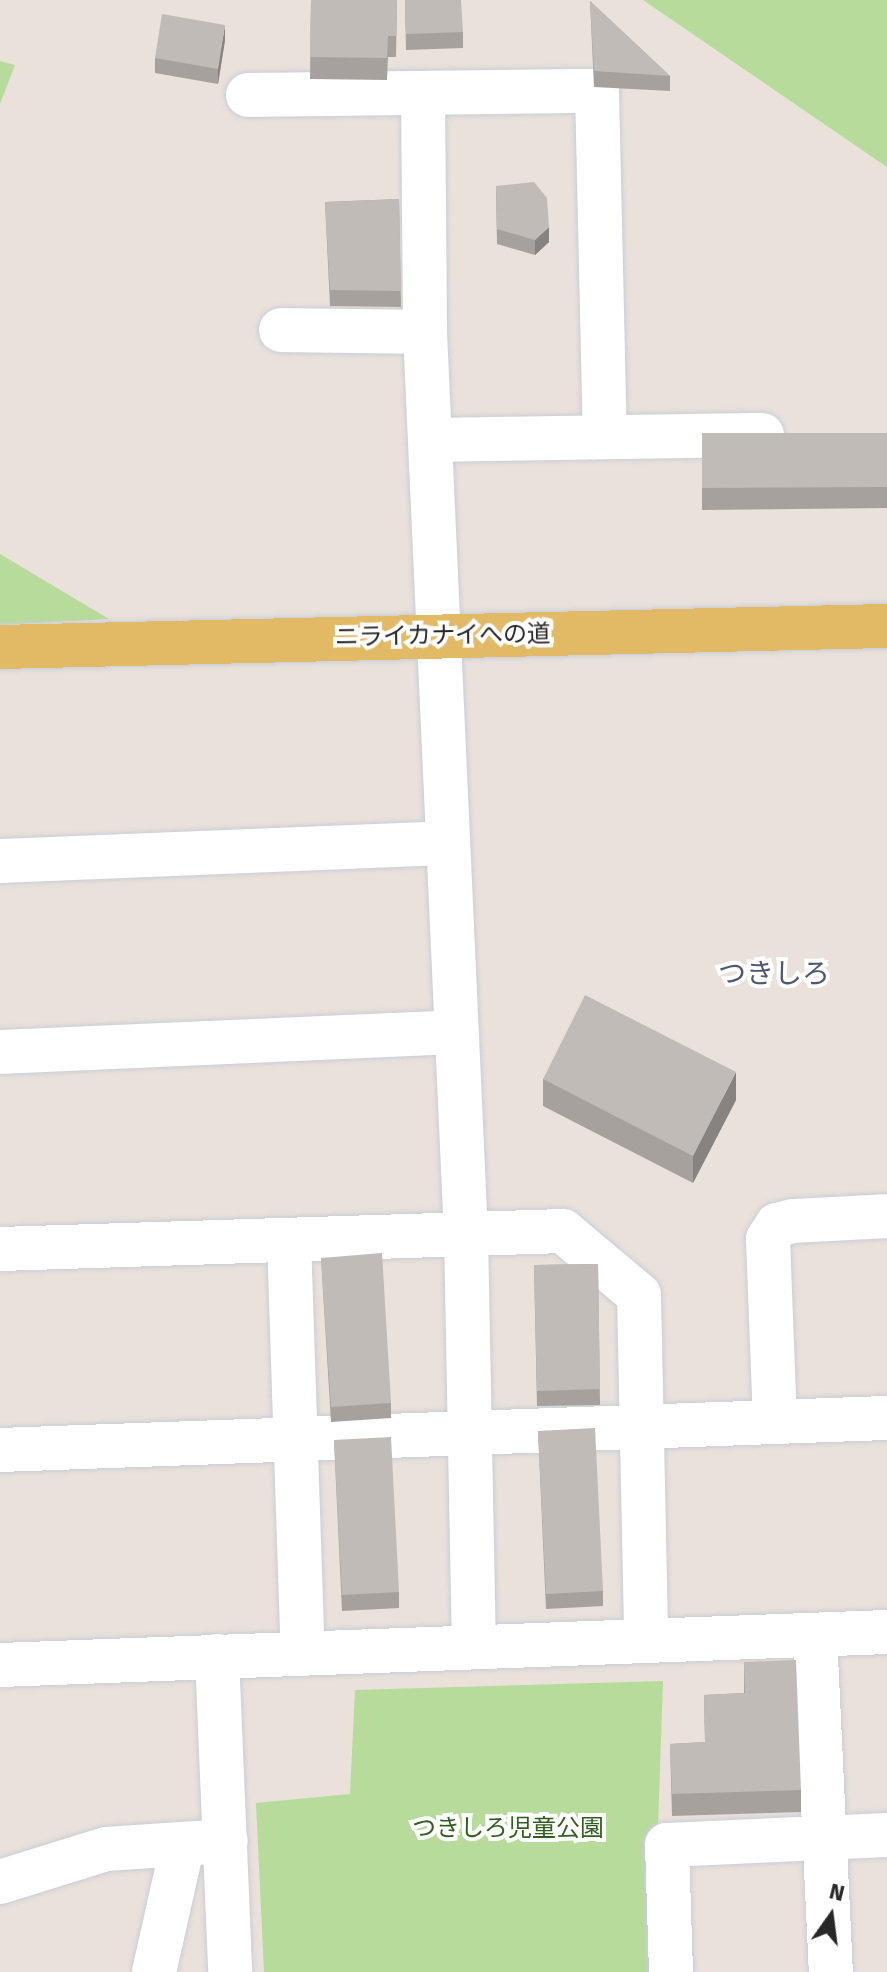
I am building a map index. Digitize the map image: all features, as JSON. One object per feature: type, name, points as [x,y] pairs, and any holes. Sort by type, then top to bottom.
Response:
[{"type":"main road","name":"ニライカナイへの道","points":[[0,647],[887,626]]},
{"type":"street","points":[[248,95],[597,91],[605,437]]},
{"type":"street","points":[[423,93],[425,332],[433,440],[438,637],[466,1234],[467,1432],[474,1646]]},
{"type":"street","points":[[281,330],[425,332]]},
{"type":"street","points":[[433,440],[809,435]]},
{"type":"street","points":[[0,861],[448,843]]},
{"type":"street","points":[[0,1052],[457,1032]]},
{"type":"street","points":[[775,1422],[768,1239],[777,1225],[793,1221],[887,1216]]},
{"type":"street","points":[[0,1249],[563,1231],[639,1295],[646,1641]]},
{"type":"street","points":[[289,1240],[303,1654]]},
{"type":"street","points":[[0,1450],[887,1418]]},
{"type":"street","points":[[0,1665],[887,1632]]},
{"type":"street","points":[[815,1635],[831,1972]]},
{"type":"street","points":[[217,1656],[230,1972]]},
{"type":"street","points":[[671,1972],[667,1845],[887,1835]]},
{"type":"street","points":[[0,1882],[106,1849],[182,1848],[226,1841]]},
{"type":"street","points":[[154,1972],[182,1848]]},
{"type":"green space","points":[[643,0],[887,0],[887,167]]},
{"type":"green space","points":[[0,61],[15,65],[0,104]]},
{"type":"green space","points":[[0,554],[109,619],[0,625]]},
{"type":"green space","name":"つきしろ児童公園","points":[[663,1681],[653,1972],[264,1972],[256,1803],[350,1794],[355,1690]]},
{"type":"building","points":[[311,0],[397,0],[396,36],[388,36],[387,58],[310,57]]},
{"type":"building","points":[[405,0],[461,0],[463,32],[406,34]]},
{"type":"building","points":[[590,1],[670,76],[594,71]]},
{"type":"building","points":[[162,14],[225,25],[218,69],[155,58]]},
{"type":"building","points":[[534,182],[547,198],[549,227],[535,240],[497,229],[496,186]]},
{"type":"building","points":[[399,199],[401,291],[330,290],[325,202]]},
{"type":"building","points":[[702,433],[887,433],[887,487],[702,488]]},
{"type":"building","points":[[585,995],[736,1072],[693,1156],[543,1079]]},
{"type":"building","points":[[382,1253],[391,1403],[331,1407],[321,1258]]},
{"type":"building","points":[[598,1264],[600,1389],[537,1391],[534,1265]]},
{"type":"building","points":[[595,1428],[603,1591],[546,1594],[538,1431]]},
{"type":"building","points":[[391,1437],[399,1592],[342,1595],[334,1440]]},
{"type":"building","points":[[796,1660],[801,1790],[672,1794],[670,1744],[705,1742],[704,1695],[745,1693],[744,1662]]},
{"type":"district","name":"つきしろ","points":[[774,974]]}]
